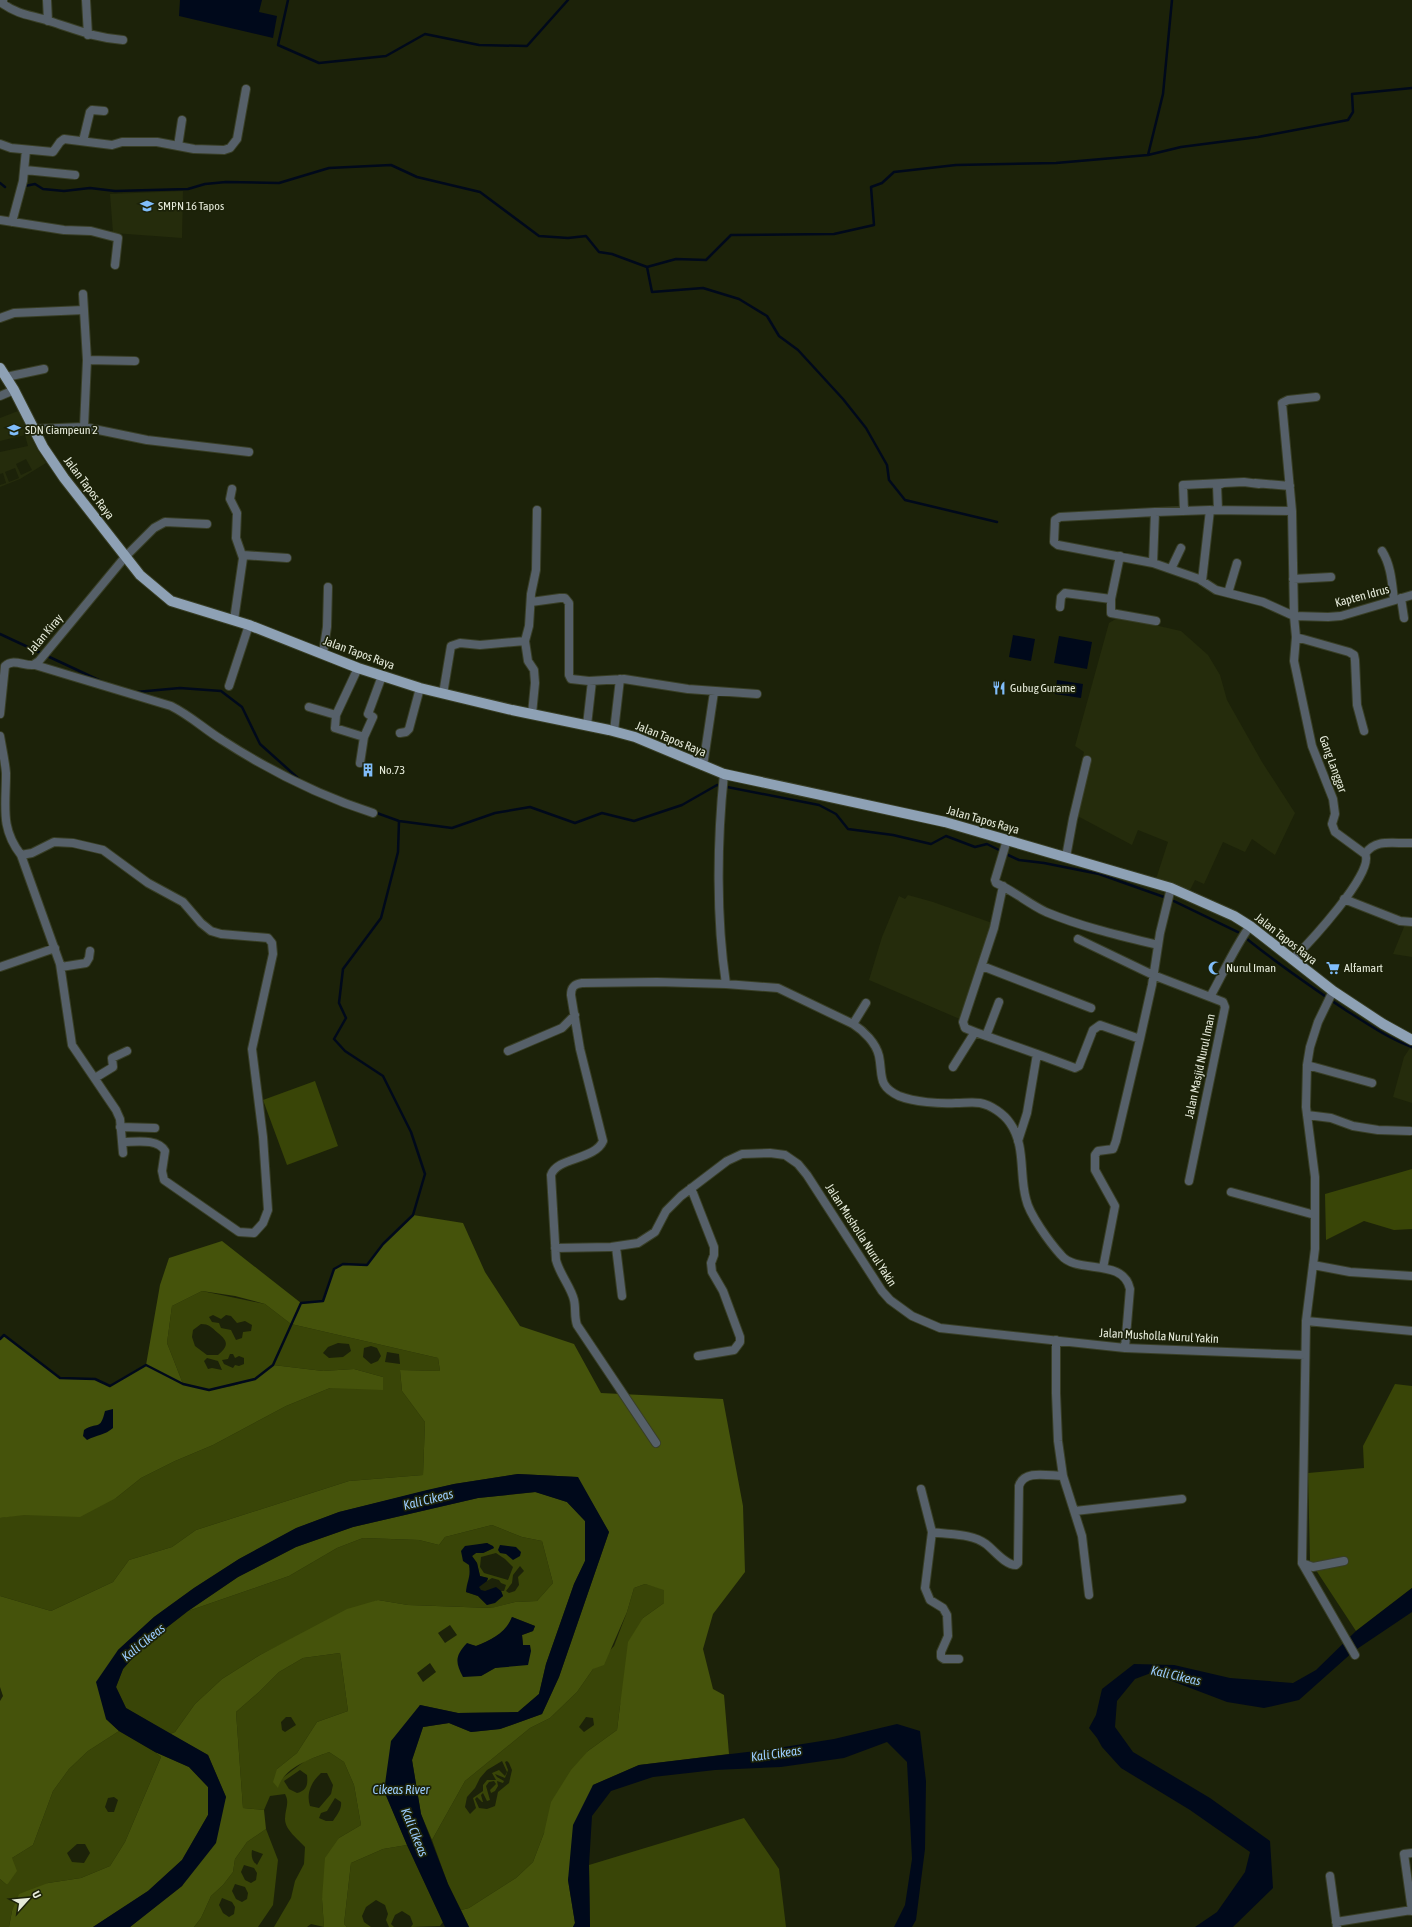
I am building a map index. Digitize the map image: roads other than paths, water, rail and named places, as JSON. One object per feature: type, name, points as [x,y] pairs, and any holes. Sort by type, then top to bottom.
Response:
[{"type":"main road","name":"Jalan Tapos Raya","points":[[0,368],[14,390],[43,447],[64,478],[140,575],[171,601],[249,625],[358,668],[420,688],[635,737],[703,766],[723,779],[945,822],[1006,844],[1066,857],[1171,888],[1234,916],[1250,926],[1332,992],[1383,1024],[1412,1040]]},
{"type":"street","points":[[3,0],[3,4],[15,12],[48,21],[88,36],[123,40]]},
{"type":"street","points":[[47,0],[48,21]]},
{"type":"street","points":[[86,0],[88,36]]},
{"type":"street","points":[[0,144],[11,148],[53,152],[62,140],[112,145],[122,142],[145,141],[211,150],[224,150],[230,148],[237,139],[246,89]]},
{"type":"street","points":[[83,141],[90,112],[94,110],[104,111]]},
{"type":"street","points":[[178,146],[182,120]]},
{"type":"street","points":[[12,222],[25,170],[26,150]]},
{"type":"street","points":[[25,170],[75,175]]},
{"type":"street","points":[[0,220],[64,230],[91,231],[118,238],[115,265]]},
{"type":"street","points":[[83,294],[87,360],[84,428]]},
{"type":"street","points":[[0,318],[14,313],[84,310]]},
{"type":"street","points":[[87,360],[135,361]]},
{"type":"street","points":[[6,377],[44,369]]},
{"type":"street","points":[[0,396],[14,390]]},
{"type":"street","name":"Gang Langgar","points":[[1316,397],[1288,400],[1282,403],[1292,510],[1294,616],[1296,637],[1294,661],[1312,746],[1333,799],[1335,814],[1332,824],[1334,832],[1364,854]]},
{"type":"street","points":[[33,429],[84,428],[147,440],[249,452]]},
{"type":"street","points":[[1202,580],[1217,485],[1242,482],[1290,486]]},
{"type":"street","points":[[1184,511],[1183,485],[1244,482],[1259,484]]},
{"type":"street","points":[[232,489],[231,502],[237,513],[236,538],[243,562],[234,620]]},
{"type":"street","points":[[532,714],[535,683],[534,670],[528,662],[525,641],[529,626],[537,557],[537,510]]},
{"type":"street","points":[[1292,510],[1214,510],[1060,517],[1055,520],[1054,538],[1056,544],[1153,563],[1202,580],[1216,590],[1263,602],[1294,616]]},
{"type":"street","points":[[1153,563],[1155,512]]},
{"type":"street","name":"Jalan Kiray","points":[[0,714],[5,666],[8,663],[13,662],[30,666],[37,663],[125,557],[154,528],[162,522],[207,524]]},
{"type":"street","points":[[1171,569],[1181,548]]},
{"type":"street","points":[[1382,551],[1390,569],[1404,618]]},
{"type":"street","points":[[242,555],[287,558]]},
{"type":"street","points":[[1120,556],[1111,599],[1110,612],[1112,614],[1156,621]]},
{"type":"street","points":[[1228,593],[1237,563]]},
{"type":"street","points":[[1293,579],[1331,577]]},
{"type":"street","points":[[323,654],[328,627],[328,587]]},
{"type":"street","points":[[1060,607],[1061,597],[1065,593],[1111,599]]},
{"type":"street","name":"Kapten Idrus","points":[[1294,616],[1341,616],[1412,595]]},
{"type":"street","points":[[531,602],[565,598],[569,603],[569,675],[571,679],[592,681],[620,679],[714,692],[757,694]]},
{"type":"street","points":[[229,686],[249,625]]},
{"type":"street","points":[[1296,637],[1349,652],[1354,655],[1358,705],[1364,731]]},
{"type":"street","points":[[443,694],[451,646],[460,642],[480,644],[525,641]]},
{"type":"street","points":[[37,663],[171,706],[188,714],[221,740],[304,787],[374,814]]},
{"type":"street","points":[[358,668],[336,715],[335,728],[364,737]]},
{"type":"street","points":[[360,762],[364,737],[373,717],[368,714],[382,676]]},
{"type":"street","points":[[614,731],[620,679]]},
{"type":"street","points":[[587,725],[592,681]]},
{"type":"street","points":[[400,733],[406,732],[409,729],[420,688]]},
{"type":"street","points":[[703,766],[714,692]]},
{"type":"street","points":[[309,707],[336,715]]},
{"type":"street","points":[[0,736],[5,768],[3,781],[2,831],[9,843],[21,855],[55,948],[61,967],[72,1045],[116,1110],[123,1142],[123,1153]]},
{"type":"street","points":[[1066,857],[1072,819],[1087,760]]},
{"type":"street","points":[[723,779],[721,795],[719,862],[721,930],[726,984]]},
{"type":"street","points":[[21,855],[32,853],[54,842],[73,843],[103,850],[148,883],[183,902],[201,923],[211,931],[221,934],[268,938],[272,943],[273,954],[252,1049],[267,1178],[268,1210],[263,1223],[254,1233],[239,1232],[164,1180],[162,1171],[164,1151],[160,1146],[150,1143],[123,1142]]},
{"type":"street","points":[[1292,960],[1316,935],[1358,880],[1367,862],[1364,854],[1369,848],[1376,844],[1412,843]]},
{"type":"street","points":[[1006,844],[995,882],[1045,911],[1087,926],[1158,946]]},
{"type":"street","points":[[1003,886],[994,928],[963,1022],[965,1028],[1075,1068],[1080,1066],[1093,1030],[1100,1025],[1140,1040]]},
{"type":"street","points":[[1103,1268],[1115,1206],[1095,1170],[1095,1155],[1098,1151],[1113,1149],[1140,1040],[1171,888]]},
{"type":"street","points":[[1344,899],[1400,921],[1412,922]]},
{"type":"street","name":"Jalan Masjid Nurul Iman","points":[[1189,1182],[1225,1007],[1223,1002],[1220,1000],[1210,997],[1250,926]]},
{"type":"street","points":[[1078,939],[1153,975],[1210,997]]},
{"type":"street","points":[[0,967],[55,948]]},
{"type":"street","points":[[61,967],[86,963],[89,958],[90,951]]},
{"type":"street","points":[[982,966],[1091,1008]]},
{"type":"street","points":[[656,1442],[580,1332],[575,1320],[574,1300],[559,1272],[555,1248],[552,1173],[557,1167],[596,1150],[602,1141],[580,1049],[571,988],[577,984],[656,982],[726,984],[778,988],[863,1030],[879,1055],[881,1078],[889,1091],[901,1096],[940,1104],[980,1103],[992,1108],[1005,1117],[1013,1128],[1022,1159],[1024,1194],[1031,1213],[1063,1257],[1070,1262],[1103,1268],[1121,1274],[1129,1284],[1126,1348]]},
{"type":"street","points":[[1332,992],[1314,1034],[1306,1065],[1307,1115],[1315,1176],[1315,1214],[1313,1265],[1306,1321],[1302,1564],[1355,1655]]},
{"type":"street","points":[[986,1036],[999,1002]]},
{"type":"street","points":[[853,1024],[866,1003]]},
{"type":"street","points":[[508,1051],[562,1028],[575,1015]]},
{"type":"street","points":[[953,1067],[975,1032]]},
{"type":"street","points":[[95,1078],[113,1067],[112,1058],[127,1050]]},
{"type":"street","points":[[1018,1141],[1027,1113],[1037,1054]]},
{"type":"street","points":[[1306,1065],[1372,1083]]},
{"type":"street","points":[[1307,1115],[1331,1118],[1353,1126],[1378,1130],[1410,1130]]},
{"type":"street","points":[[120,1126],[155,1128]]},
{"type":"street","name":"Jalan Musholla Nurul Yakin","points":[[555,1248],[616,1246],[638,1243],[652,1234],[666,1210],[691,1188],[727,1161],[742,1154],[770,1153],[785,1155],[798,1164],[807,1175],[882,1290],[900,1308],[921,1321],[940,1328],[1126,1348],[1305,1355]]},
{"type":"street","points":[[691,1188],[714,1247],[714,1255],[711,1263],[712,1272],[722,1291],[740,1337],[740,1342],[734,1350],[698,1356]]},
{"type":"street","points":[[1231,1192],[1315,1214]]},
{"type":"street","points":[[616,1246],[622,1296]]},
{"type":"street","points":[[1313,1265],[1350,1272],[1412,1276]]},
{"type":"street","points":[[1306,1321],[1412,1331]]},
{"type":"street","points":[[1056,1340],[1058,1441],[1064,1476],[1082,1536],[1089,1595]]},
{"type":"street","points":[[932,1532],[963,1536],[980,1541],[1010,1564],[1016,1565],[1018,1563],[1019,1486],[1022,1479],[1028,1475],[1064,1476]]},
{"type":"street","points":[[921,1489],[932,1532],[926,1590],[929,1599],[943,1608],[947,1615],[948,1636],[941,1652],[941,1657],[944,1659],[959,1659]]},
{"type":"street","points":[[1076,1512],[1182,1499]]},
{"type":"street","points":[[1302,1564],[1313,1567],[1344,1561]]},
{"type":"street","points":[[1330,1876],[1336,1925],[1412,1910],[1404,1854],[1412,1853]]},
{"type":"water","points":[[180,0],[262,0],[259,12],[277,16],[273,38],[179,16]]},
{"type":"water","points":[[1013,635],[1035,639],[1031,661],[1009,657]]},
{"type":"water","points":[[1059,636],[1092,642],[1087,669],[1054,663]]},
{"type":"water","points":[[1057,680],[1083,684],[1081,698],[1055,694]]},
{"type":"water","points":[[113,1409],[113,1428],[104,1434],[87,1440],[83,1436],[84,1430],[88,1427],[100,1424],[105,1411]]},
{"type":"water","name":"Cikeas River","points":[[518,1474],[578,1477],[609,1532],[559,1677],[542,1714],[500,1729],[471,1732],[449,1723],[423,1727],[412,1760],[421,1814],[448,1884],[469,1927],[445,1927],[384,1791],[391,1741],[420,1705],[458,1713],[518,1712],[539,1694],[546,1664],[574,1584],[585,1561],[585,1521],[567,1502],[535,1492],[478,1498],[353,1527],[296,1547],[238,1577],[188,1611],[143,1646],[123,1669],[116,1687],[126,1708],[208,1755],[226,1797],[216,1843],[182,1886],[130,1927],[93,1927],[148,1891],[182,1860],[208,1815],[208,1787],[189,1767],[155,1752],[119,1731],[106,1719],[96,1682],[118,1650],[154,1617],[194,1588],[239,1559],[296,1528],[339,1512],[427,1490],[454,1484]]},
{"type":"water","points":[[487,1543],[494,1548],[483,1553],[476,1553],[472,1556],[477,1563],[480,1576],[488,1578],[487,1581],[479,1587],[481,1590],[485,1591],[496,1587],[501,1591],[503,1596],[495,1603],[487,1605],[478,1596],[466,1592],[469,1576],[469,1565],[463,1561],[461,1551],[465,1546]]},
{"type":"water","points":[[500,1545],[516,1547],[521,1552],[520,1556],[513,1560],[506,1554],[500,1553],[498,1550]]},
{"type":"water","name":"Kali Cikeas","points":[[1412,1588],[1412,1612],[1354,1651],[1299,1700],[1264,1708],[1227,1702],[1151,1673],[1135,1679],[1117,1701],[1115,1727],[1133,1752],[1210,1798],[1270,1841],[1273,1888],[1233,1927],[1195,1927],[1217,1912],[1245,1872],[1250,1852],[1190,1810],[1121,1768],[1102,1747],[1089,1728],[1096,1715],[1102,1689],[1134,1664],[1174,1665],[1230,1678],[1293,1683],[1316,1670],[1356,1631]]},
{"type":"water","points":[[512,1617],[535,1626],[533,1631],[522,1635],[523,1645],[530,1645],[531,1651],[528,1665],[495,1668],[481,1676],[463,1677],[458,1663],[458,1656],[467,1643],[476,1646],[487,1641],[502,1632]]},
{"type":"water","name":"Kali Cikeas","points":[[897,1724],[920,1731],[926,1781],[925,1849],[916,1920],[912,1927],[894,1927],[905,1905],[912,1859],[907,1762],[887,1742],[844,1758],[781,1767],[715,1770],[653,1777],[611,1791],[592,1816],[589,1865],[590,1927],[573,1927],[575,1923],[568,1880],[573,1825],[593,1785],[639,1765],[765,1750],[834,1739]]},
{"type":"waterway","points":[[288,0],[278,45],[319,63],[386,56],[425,34],[479,45],[527,46],[568,0]]},
{"type":"waterway","points":[[1148,155],[1163,94],[1172,0]]},
{"type":"waterway","points":[[647,267],[676,259],[706,260],[731,235],[834,234],[874,225],[871,187],[882,183],[894,172],[956,165],[1056,163],[1148,155],[1181,147],[1258,137],[1348,120],[1353,112],[1352,94],[1412,88]]},
{"type":"waterway","points":[[25,186],[35,184],[43,189],[64,191],[90,188],[115,191],[188,189],[205,184],[226,182],[279,183],[329,168],[391,165],[417,177],[480,192],[539,236],[568,238],[586,236],[599,252],[612,254],[647,267],[652,292],[703,288],[739,299],[767,316],[779,336],[798,350],[843,399],[866,428],[887,465],[889,480],[905,500],[997,522]]},
{"type":"waterway","points":[[0,183],[5,187]]},
{"type":"waterway","points":[[0,634],[103,682]]},
{"type":"waterway","points":[[136,692],[180,688],[221,691],[242,707],[260,744],[299,779]]},
{"type":"waterway","points":[[374,812],[399,821],[452,828],[495,813],[530,807],[575,823],[602,813],[634,821],[682,805],[717,785],[819,805],[836,814],[848,829],[893,835],[931,844],[946,836],[975,847],[987,844],[1001,851]]},
{"type":"waterway","points":[[0,1339],[4,1335],[60,1378],[95,1379],[110,1386],[146,1365],[183,1384],[209,1390],[255,1379],[273,1365],[301,1303],[323,1301],[334,1269],[343,1264],[367,1265],[383,1244],[413,1215],[425,1174],[411,1132],[383,1076],[345,1051],[334,1039],[346,1018],[339,1003],[343,969],[381,918],[398,852],[399,821]]},
{"type":"waterway","points":[[1006,854],[1019,860],[1044,863],[1099,874],[1164,897]]},
{"type":"waterway","points":[[1174,901],[1238,932]]},
{"type":"waterway","points":[[1247,939],[1347,1011],[1387,1036],[1412,1047]]},
{"type":"place","name":"SMPN 16 Tapos","points":[[147,206]]},
{"type":"place","name":"SDN Ciampeun 2","points":[[14,430]]},
{"type":"place","name":"Gubug Gurame","points":[[999,688]]},
{"type":"place","name":"No.73","points":[[368,770]]},
{"type":"place","name":"Nurul Iman","points":[[1215,968]]},
{"type":"place","name":"Alfamart","points":[[1333,968]]}]
